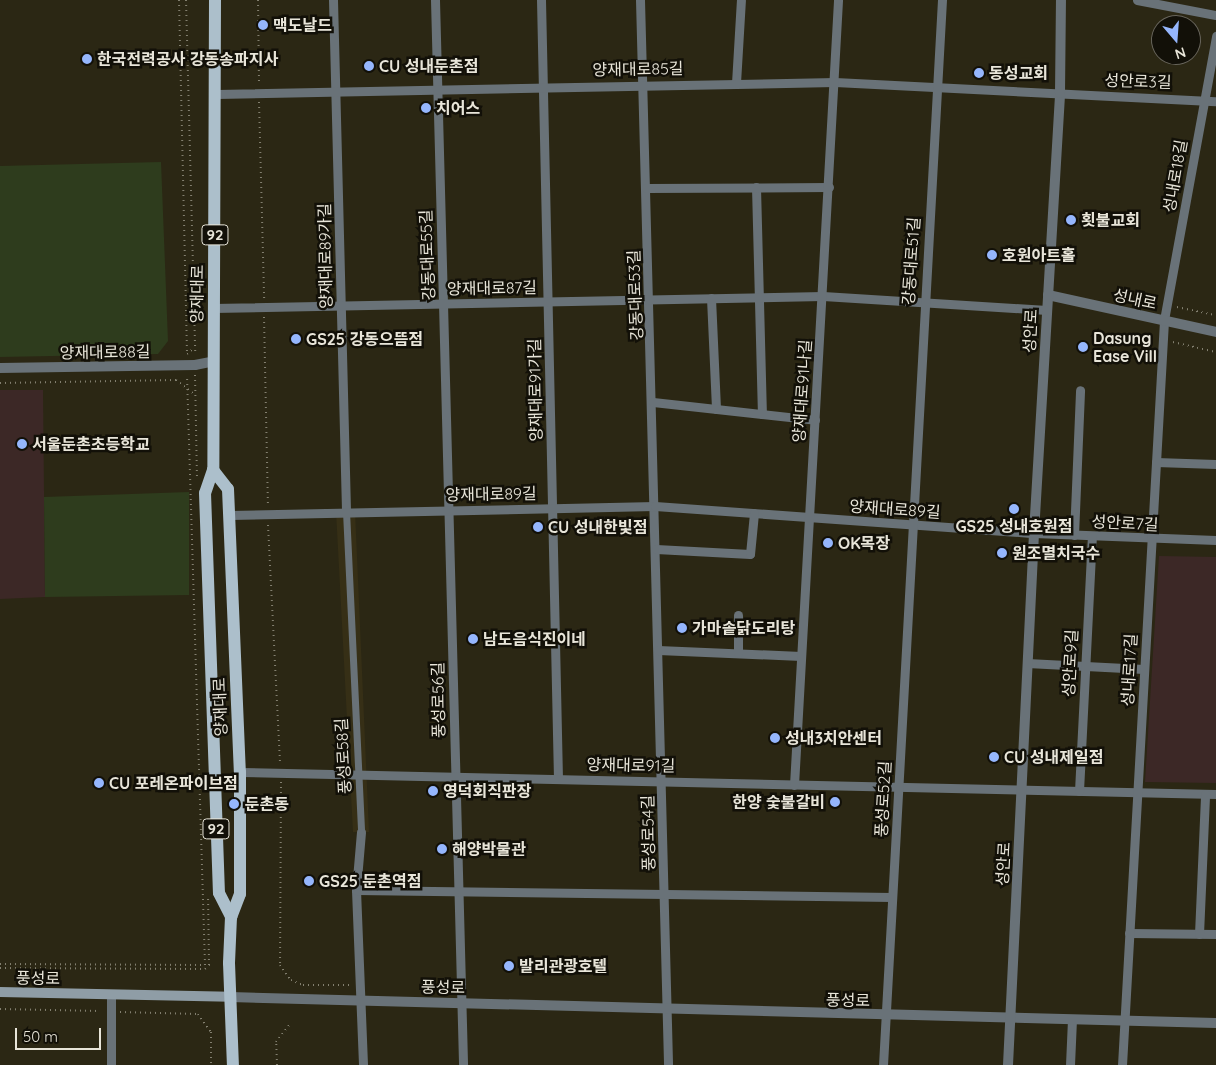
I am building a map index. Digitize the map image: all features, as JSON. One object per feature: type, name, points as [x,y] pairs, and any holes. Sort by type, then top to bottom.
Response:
[{"type":"main road","name":"양재대로","points":[[215,0],[217,94],[214,308],[211,362],[213,470],[206,493],[210,682],[219,893],[231,917]]},
{"type":"main road","name":"양재대로","points":[[213,470],[228,489],[240,772],[240,894],[231,917],[230,997],[233,1065]]},
{"type":"main road","name":"풍성로","points":[[0,992],[230,997]]},
{"type":"street","name":"양재대로89가길","points":[[333,0],[346,511]]},
{"type":"street","name":"강동대로55길","points":[[435,0],[448,509]]},
{"type":"street","name":"양재대로91가길","points":[[541,0],[558,779]]},
{"type":"street","name":"강동대로53길","points":[[640,0],[655,506]]},
{"type":"street","points":[[736,83],[741,0]]},
{"type":"street","name":"양재대로91나길","points":[[794,784],[823,296],[838,0]]},
{"type":"street","name":"강동대로51길","points":[[912,525],[923,303],[942,0]]},
{"type":"street","name":"성안로","points":[[1008,1065],[1034,533],[1060,93],[1062,0]]},
{"type":"street","points":[[1137,0],[1216,15]]},
{"type":"street","name":"성내로18길","points":[[1164,320],[1216,36]]},
{"type":"street","name":"양재대로85길","points":[[217,94],[642,84],[835,82],[1060,93]]},
{"type":"street","name":"성안로3길","points":[[1060,93],[1216,101]]},
{"type":"street","points":[[756,187],[761,297],[762,414]]},
{"type":"street","points":[[646,188],[829,187]]},
{"type":"street","name":"성내로","points":[[1048,295],[1216,332]]},
{"type":"street","name":"양재대로87길","points":[[214,308],[264,309],[823,296],[1047,310]]},
{"type":"street","points":[[711,298],[716,409]]},
{"type":"street","name":"성내로17길","points":[[1122,1065],[1164,320]]},
{"type":"street","name":"양재대로88길","points":[[0,368],[187,365],[211,362]]},
{"type":"street","points":[[1074,535],[1080,390]]},
{"type":"street","points":[[653,402],[815,420]]},
{"type":"street","points":[[1156,462],[1216,464]]},
{"type":"street","name":"양재대로89길","points":[[230,515],[346,511],[655,506],[1034,533]]},
{"type":"street","name":"풍성로54길","points":[[655,506],[668,1065]]},
{"type":"street","name":"풍성로56길","points":[[448,509],[463,1065]]},
{"type":"street","name":"풍성로58길","points":[[346,511],[361,832],[356,890],[362,1065]]},
{"type":"street","points":[[656,549],[750,554],[754,513]]},
{"type":"street","name":"풍성로52길","points":[[885,1016],[912,525]]},
{"type":"street","name":"성안로7길","points":[[1034,533],[1216,540]]},
{"type":"street","name":"성안로9길","points":[[1078,792],[1092,536]]},
{"type":"street","points":[[738,615],[738,653]]},
{"type":"street","points":[[658,650],[801,656]]},
{"type":"street","points":[[1027,664],[1144,669]]},
{"type":"street","name":"양재대로91길","points":[[240,772],[281,775],[455,776],[1021,790]]},
{"type":"street","points":[[1021,790],[1216,794]]},
{"type":"street","points":[[1200,934],[1205,794]]},
{"type":"street","points":[[356,890],[892,897]]},
{"type":"street","points":[[1129,933],[1216,934]]},
{"type":"street","points":[[111,994],[112,1065]]},
{"type":"street","name":"풍성로","points":[[230,997],[462,1002],[885,1016],[1216,1023]]},
{"type":"street","name":"풍성로","points":[[883,1065],[885,1016]]},
{"type":"street","points":[[1070,1065],[1072,1020]]},
{"type":"path","points":[[0,964],[205,965],[187,365],[179,0]]},
{"type":"path","points":[[258,0],[268,514],[281,775],[280,965],[291,980],[308,986],[358,984]]},
{"type":"path","points":[[1167,304],[1216,315]]},
{"type":"path","points":[[1163,340],[1216,352]]},
{"type":"path","points":[[0,383],[176,380],[196,396]]},
{"type":"path","points":[[0,968],[205,970],[209,965]]},
{"type":"path","points":[[206,1022],[211,1032],[211,1065]]},
{"type":"path","points":[[276,1065],[276,1042],[290,1024]]},
{"type":"shaded area","name":"서울둔촌초등학교","points":[[0,390],[43,390],[45,597],[0,599]]},
{"type":"shaded area","points":[[336,511],[355,511],[369,832],[353,832]]},
{"type":"shaded area","points":[[1159,556],[1216,557],[1216,783],[1145,782]]},
{"type":"green space","points":[[161,162],[168,341],[158,354],[0,357],[0,166]]},
{"type":"green space","points":[[189,492],[189,595],[45,597],[44,497]]},
{"type":"place","name":"맥도날드","points":[[263,25]]},
{"type":"place","name":"한국전력공사 강동송파지사","points":[[87,59]]},
{"type":"place","name":"CU 성내둔촌점","points":[[369,66]]},
{"type":"place","name":"동성교회","points":[[979,73]]},
{"type":"place","name":"치어스","points":[[426,108]]},
{"type":"place","name":"횟불교회","points":[[1071,220]]},
{"type":"place","name":"호원아트홀","points":[[992,255]]},
{"type":"place","name":"GS25 강동으뜸점","points":[[296,339]]},
{"type":"place","name":"Dasung Ease Vill","points":[[1083,347]]},
{"type":"place","name":"서울둔촌초등학교","points":[[22,444]]},
{"type":"place","name":"GS25 성내호원점","points":[[1014,509]]},
{"type":"place","name":"CU 성내한빛점","points":[[538,527]]},
{"type":"place","name":"OK목장","points":[[828,543]]},
{"type":"place","name":"원조멸치국수","points":[[1002,553]]},
{"type":"place","name":"가마솥닭도리탕","points":[[682,628]]},
{"type":"place","name":"남도음식진이네","points":[[473,639]]},
{"type":"place","name":"성내3치안센터","points":[[775,738]]},
{"type":"place","name":"CU 성내제일점","points":[[994,757]]},
{"type":"place","name":"CU 포레온파이브점","points":[[99,783]]},
{"type":"place","name":"영덕회직판장","points":[[433,791]]},
{"type":"place","name":"한양 숯불갈비","points":[[835,802]]},
{"type":"place","name":"둔촌동","points":[[234,804]]},
{"type":"place","name":"해양박물관","points":[[442,849]]},
{"type":"place","name":"GS25 둔촌역점","points":[[309,881]]},
{"type":"place","name":"발리관광호텔","points":[[509,966]]}]
